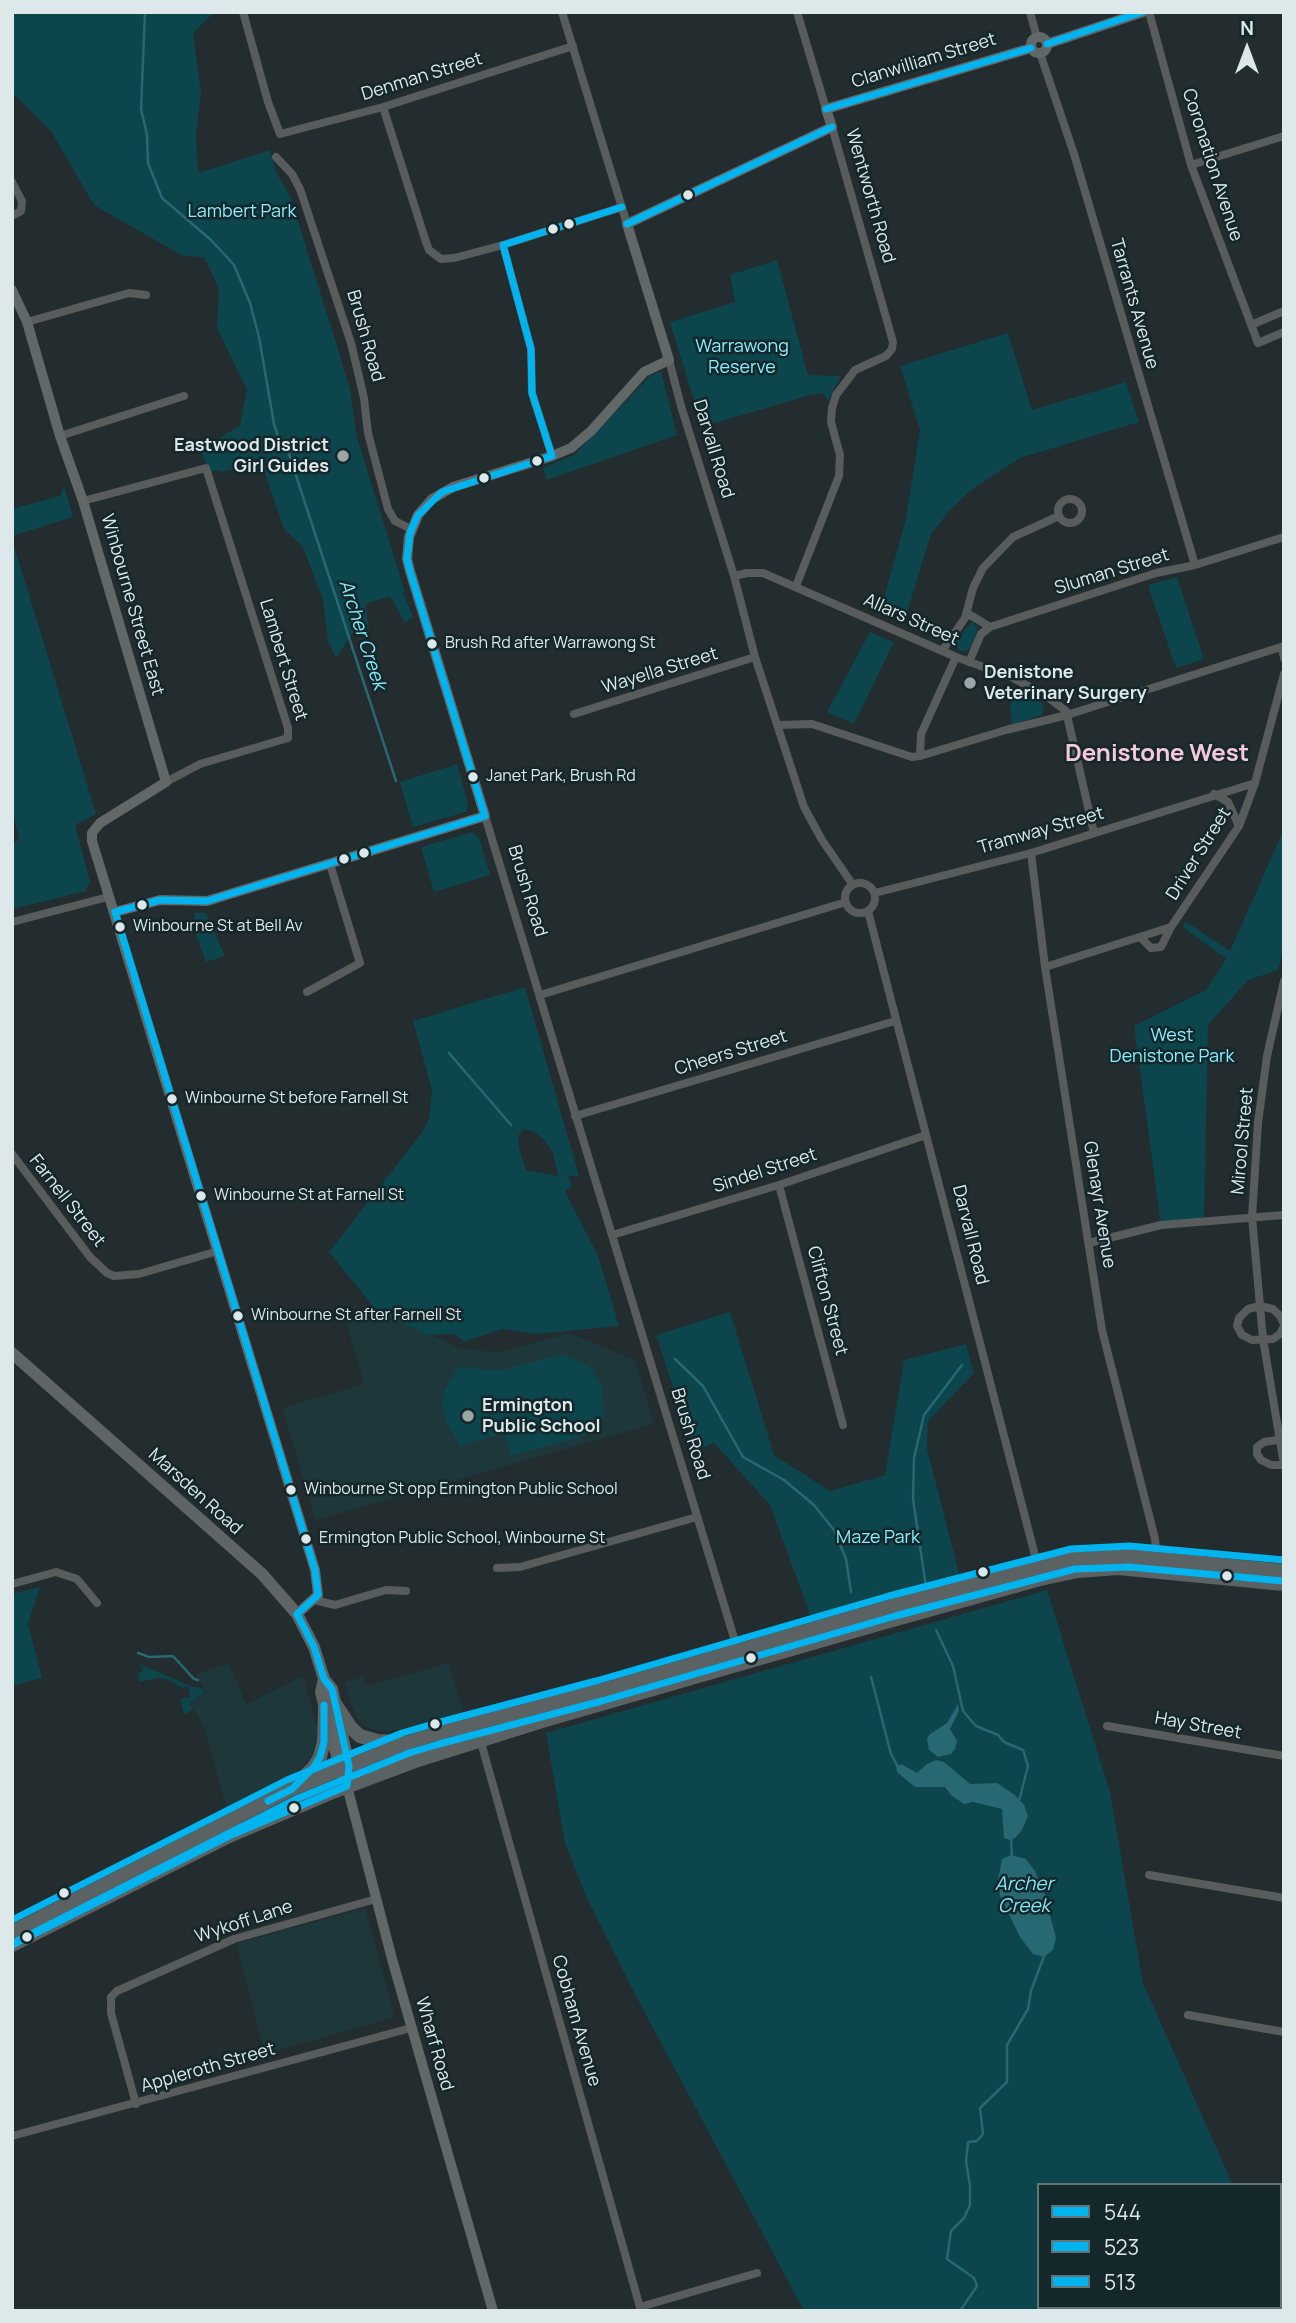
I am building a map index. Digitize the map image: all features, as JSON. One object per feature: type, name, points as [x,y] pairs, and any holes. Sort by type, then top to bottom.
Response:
[{"type":"highway","points":[[12,1932],[292,1788],[406,1743],[1038,1567],[1088,1557],[1157,1559],[1284,1571]]},
{"type":"highway","points":[[12,1944],[229,1836],[347,1786],[480,1739],[1060,1574],[1118,1568],[1284,1584]]},
{"type":"highway","points":[[330,1705],[360,1736],[377,1741],[406,1743]]},
{"type":"highway","points":[[292,1788],[314,1767],[320,1757],[330,1705]]},
{"type":"main road","name":"Marsden Road","points":[[12,1353],[262,1574],[297,1615],[314,1647],[324,1679],[321,1692],[330,1705],[347,1786]]},
{"type":"street","name":"Denman Street","points":[[243,12],[279,134],[383,107],[573,46]]},
{"type":"street","name":"Darvall Road","points":[[562,12],[734,576],[755,657],[804,807],[822,840],[853,885]]},
{"type":"street","name":"Wentworth Road","points":[[796,586],[839,476],[840,455],[831,422],[836,395],[855,370],[886,356],[892,349],[891,333],[797,12]]},
{"type":"street","name":"Tarrants Avenue","points":[[1030,12],[1195,565]]},
{"type":"street","name":"Clanwilliam Street","points":[[827,109],[1143,12]]},
{"type":"street","name":"Coronation Avenue","points":[[1149,12],[1191,165],[1251,325]]},
{"type":"street","points":[[383,107],[429,250],[435,256],[448,260],[622,207]]},
{"type":"street","points":[[627,224],[832,127]]},
{"type":"street","points":[[1191,165],[1284,136]]},
{"type":"street","name":"Brush Road","points":[[276,157],[292,174],[300,189],[351,343],[364,398],[368,433],[388,509],[395,521],[411,529],[407,549],[410,571],[738,1651]]},
{"type":"street","points":[[12,182],[20,194],[22,206],[21,211],[12,216]]},
{"type":"street","points":[[503,245],[531,349],[532,393],[552,456]]},
{"type":"street","name":"Winbourne Street East","points":[[12,289],[27,322],[60,436],[83,501],[166,782]]},
{"type":"street","points":[[27,322],[129,293],[146,295]]},
{"type":"street","points":[[1284,311],[1251,325],[1258,343],[1284,332]]},
{"type":"street","points":[[411,529],[424,509],[442,492],[552,456],[578,444],[644,372],[669,360]]},
{"type":"street","points":[[60,436],[184,396]]},
{"type":"street","name":"Lambert Street","points":[[83,501],[206,468],[288,728],[288,738],[200,764],[166,782]]},
{"type":"street","points":[[942,651],[967,613],[982,568],[1006,542],[1021,531],[1059,516]]},
{"type":"street","name":"Sluman Street","points":[[990,627],[1156,573],[1195,565],[1284,537]]},
{"type":"street","name":"Allars Street","points":[[734,576],[763,573],[796,586],[956,657],[1011,677],[1045,695],[1066,710],[1067,715]]},
{"type":"street","points":[[967,613],[990,627],[982,634],[969,662]]},
{"type":"street","points":[[779,725],[812,724],[912,757],[920,756],[1067,715],[1283,646],[1284,658]]},
{"type":"street","name":"Wayella Street","points":[[574,714],[755,657]]},
{"type":"street","points":[[920,756],[921,734],[956,657]]},
{"type":"street","name":"Driver Street","points":[[1140,938],[1147,946],[1158,948],[1165,943],[1171,927],[1238,826],[1255,783],[1284,674]]},
{"type":"street","points":[[1067,715],[1094,833]]},
{"type":"street","points":[[166,782],[100,823],[92,833],[92,841],[315,1570],[318,1593],[297,1615]]},
{"type":"street","name":"Tramway Street","points":[[875,893],[1031,853],[1255,783]]},
{"type":"street","points":[[1214,794],[1228,802],[1238,826]]},
{"type":"street","points":[[115,912],[160,900],[206,901],[485,816]]},
{"type":"street","name":"Glenayr Avenue","points":[[1031,853],[1045,967],[1102,1330],[1155,1539],[1157,1559]]},
{"type":"street","points":[[307,992],[360,963],[330,864]]},
{"type":"street","points":[[853,885],[867,885],[875,893],[876,902],[868,911],[855,912],[846,902],[846,892],[853,885]]},
{"type":"street","points":[[12,922],[108,897]]},
{"type":"street","points":[[540,995],[846,902]]},
{"type":"street","name":"Darvall Road","points":[[868,911],[1038,1567]]},
{"type":"street","name":"Driver Street","points":[[1045,967],[1171,927]]},
{"type":"street","name":"Mirool Street","points":[[1282,1439],[1264,1442],[1257,1447],[1256,1454],[1270,1465],[1284,1465],[1282,1439],[1263,1339],[1252,1217],[1258,1123],[1267,1056],[1284,981]]},
{"type":"street","name":"Cheers Street","points":[[575,1116],[895,1021]]},
{"type":"street","name":"Sindel Street","points":[[612,1235],[779,1185],[926,1135]]},
{"type":"street","name":"Farnell Street","points":[[12,1154],[90,1257],[107,1273],[114,1276],[139,1274],[218,1251]]},
{"type":"street","name":"Clifton Street","points":[[779,1185],[844,1425]]},
{"type":"street","points":[[1089,1244],[1161,1225],[1284,1215]]},
{"type":"street","points":[[1260,1306],[1273,1309],[1284,1325],[1280,1334],[1273,1339],[1252,1340],[1242,1335],[1237,1326],[1239,1318],[1248,1309],[1260,1306]]},
{"type":"street","points":[[497,1568],[520,1567],[697,1517]]},
{"type":"street","points":[[12,1584],[56,1572],[77,1579],[97,1603]]},
{"type":"street","points":[[314,1600],[335,1605],[386,1590],[407,1591]]},
{"type":"street","name":"Hay Street","points":[[1107,1726],[1284,1756]]},
{"type":"street","name":"Cobham Avenue","points":[[480,1739],[641,2309]]},
{"type":"street","name":"Wharf Road","points":[[347,1786],[411,2028],[493,2311]]},
{"type":"street","points":[[1149,1875],[1284,1898]]},
{"type":"street","name":"Wykoff Lane","points":[[136,2104],[110,2005],[111,1997],[125,1986],[234,1939],[376,1899]]},
{"type":"street","points":[[1188,2015],[1284,2032]]},
{"type":"street","name":"Appleroth Street","points":[[12,2136],[411,2028]]},
{"type":"street","points":[[641,2309],[757,2273]]},
{"type":"shaded area","name":"Ermington Public School","points":[[376,1310],[460,1348],[499,1352],[570,1333],[635,1360],[654,1424],[316,1520],[282,1408],[364,1384],[345,1319]]},
{"type":"shaded area","points":[[229,1663],[246,1704],[303,1676],[319,1734],[316,1754],[294,1774],[227,1810],[203,1724],[189,1702],[206,1693],[196,1674]]},
{"type":"shaded area","points":[[449,1663],[464,1714],[396,1730],[377,1731],[363,1726],[356,1716],[345,1682],[363,1677],[366,1686]]},
{"type":"shaded area","points":[[365,1908],[395,2017],[265,2054],[236,1944]]},
{"type":"green space","name":"Lambert Park","points":[[12,12],[215,12],[193,33],[201,93],[196,134],[198,173],[270,150],[276,172],[290,196],[350,390],[357,437],[405,592],[403,593],[413,617],[405,623],[390,596],[366,604],[369,630],[354,631],[336,658],[328,641],[323,600],[303,547],[284,529],[261,462],[209,472],[201,450],[240,425],[247,390],[217,328],[219,289],[204,257],[183,256],[94,205],[51,131],[12,93]]},
{"type":"green space","name":"Warrawong Reserve","points":[[777,260],[808,375],[841,376],[828,401],[823,393],[810,395],[702,427],[670,322],[735,302],[730,275]]},
{"type":"green space","points":[[1008,333],[1032,410],[1126,382],[1139,422],[1020,458],[971,490],[931,534],[905,619],[881,608],[905,523],[920,430],[900,366]]},
{"type":"green space","points":[[661,371],[677,435],[547,480],[543,468],[574,455],[649,377]]},
{"type":"green space","points":[[64,486],[73,517],[12,536],[12,509],[60,496]]},
{"type":"green space","points":[[12,539],[96,814],[75,825],[90,882],[86,891],[13,909],[12,843],[19,840],[12,808]]},
{"type":"green space","points":[[1177,577],[1204,659],[1176,668],[1148,585]]},
{"type":"green space","points":[[972,622],[977,626],[973,644],[966,652],[958,650],[956,640]]},
{"type":"green space","points":[[870,632],[894,642],[854,724],[827,712]]},
{"type":"green space","points":[[1015,687],[1041,702],[1044,709],[1042,715],[1012,725],[1010,705]]},
{"type":"green space","points":[[457,764],[468,803],[466,812],[413,827],[400,782]]},
{"type":"green space","name":"West Denistone Park","points":[[1284,829],[1284,947],[1278,970],[1248,980],[1208,1025],[1204,1221],[1161,1225],[1134,1026],[1206,990],[1226,959],[1183,927],[1185,921],[1230,951]]},
{"type":"green space","points":[[472,832],[479,837],[490,875],[434,892],[421,847]]},
{"type":"green space","points":[[194,913],[206,913],[225,956],[206,962],[196,934]]},
{"type":"green space","points":[[525,987],[579,1176],[565,1176],[569,1177],[572,1186],[565,1191],[598,1256],[619,1326],[538,1334],[503,1329],[466,1343],[454,1334],[428,1335],[376,1310],[329,1252],[423,1131],[429,1118],[432,1090],[413,1021]],"holes":[[[524,1129],[534,1132],[553,1153],[558,1176],[526,1170],[518,1136]]]},
{"type":"green space","name":"Maze Park","points":[[730,1312],[774,1455],[830,1491],[885,1475],[904,1360],[966,1344],[974,1373],[928,1421],[927,1449],[960,1577],[811,1617],[770,1505],[714,1443],[694,1451],[656,1335]]},
{"type":"green space","points":[[562,1354],[590,1367],[603,1389],[604,1414],[592,1430],[584,1436],[511,1456],[504,1433],[460,1446],[447,1423],[442,1406],[444,1391],[458,1367],[502,1370]]},
{"type":"green space","points":[[40,1587],[28,1624],[42,1678],[12,1686],[12,1594]]},
{"type":"green space","points":[[1047,1590],[1110,1792],[1143,1983],[1232,2183],[1037,2183],[1037,2309],[1282,2309],[1282,2296],[1284,2311],[804,2311],[636,1996],[586,1896],[565,1843],[546,1733]]},
{"type":"green space","points":[[140,1664],[193,1687],[202,1688],[204,1694],[189,1702],[193,1710],[184,1714],[180,1699],[190,1697],[188,1686],[182,1688],[168,1679],[159,1678],[139,1682],[138,1673],[143,1671]]},
{"type":"water","points":[[958,1704],[959,1711],[950,1729],[957,1741],[955,1749],[951,1754],[938,1757],[929,1750],[927,1739],[947,1723]]},
{"type":"water","name":"Archer Creek","points":[[936,1760],[944,1762],[970,1784],[997,1783],[1015,1795],[1024,1805],[1028,1816],[1015,1838],[1004,1838],[1002,1809],[973,1802],[964,1804],[945,1787],[915,1787],[897,1772],[896,1765],[903,1765],[917,1773]]},
{"type":"water","name":"Archer Creek","points":[[1011,1855],[1026,1859],[1035,1871],[1044,1892],[1056,1938],[1053,1950],[1044,1957],[1033,1954],[1020,1937],[1000,1896],[998,1880],[1002,1859]]},
{"type":"waterway","points":[[145,12],[141,109],[147,135],[148,163],[162,198],[211,240],[234,265],[250,303],[259,337],[274,424],[283,452],[288,451],[396,781]]},
{"type":"waterway","name":"Archer Creek","points":[[449,1053],[511,1125]]},
{"type":"waterway","name":"Archer Creek","points":[[675,1359],[703,1386],[743,1457],[784,1480],[814,1505],[834,1530],[846,1559],[851,1592]]},
{"type":"waterway","name":"Archer Creek","points":[[926,1587],[913,1499],[914,1458],[924,1415],[962,1365]]},
{"type":"waterway","name":"Archer Creek","points":[[936,1630],[953,1666],[963,1711],[976,1726],[1023,1750],[1028,1766],[1019,1801]]},
{"type":"waterway","points":[[138,1653],[149,1657],[173,1656],[198,1680]]},
{"type":"waterway","name":"Archer Creek","points":[[871,1677],[891,1754],[898,1767]]},
{"type":"waterway","name":"Archer Creek","points":[[1011,1837],[1012,1858]]},
{"type":"waterway","name":"Archer Creek","points":[[960,2311],[977,2286],[974,2278],[947,2259],[951,2231],[964,2218],[970,2205],[966,2161],[968,2142],[977,2141],[983,2134],[980,2108],[1007,2082],[1007,2045],[1028,2009],[1031,1991],[1044,1956]]},
{"type":"transit line","name":"544","points":[[1047,44],[1142,12]]},
{"type":"transit line","name":"544","points":[[826,109],[1031,48]]},
{"type":"transit line","name":"544","points":[[627,224],[832,127]]},
{"type":"transit line","name":"544","points":[[503,245],[622,207]]},
{"type":"transit line","name":"544","points":[[503,245],[531,349],[532,393],[552,456]]},
{"type":"transit line","name":"544","points":[[485,816],[410,571],[407,559],[410,533],[418,515],[442,492],[552,456]]},
{"type":"transit line","name":"544","points":[[115,912],[160,900],[207,901],[485,816]]},
{"type":"transit line","name":"544","points":[[115,912],[315,1570],[318,1595],[297,1614]]},
{"type":"transit line","name":"513","points":[[12,1920],[287,1780],[402,1733],[433,1724],[596,1681],[889,1596],[1071,1549],[1129,1546],[1284,1560]]},
{"type":"transit line","name":"523","points":[[17,1941],[296,1799],[409,1753],[439,1744],[602,1701],[895,1616],[1075,1569],[1129,1567],[1283,1581]]},
{"type":"transit line","name":"544","points":[[12,1945],[229,1836],[347,1786],[349,1766],[332,1689],[324,1679],[314,1647],[297,1614]]},
{"type":"transit line","name":"544","points":[[268,1801],[292,1789],[320,1757],[324,1742],[324,1705]]},
{"type":"place","name":"Eastwood District Girl Guides","points":[[343,456]]},
{"type":"place","name":"Brush Rd after Warrawong St","points":[[432,644]]},
{"type":"place","name":"Denistone Veterinary Surgery","points":[[970,683]]},
{"type":"place","name":"Janet Park, Brush Rd","points":[[473,777]]},
{"type":"place","name":"Winbourne St at Bell Av","points":[[120,927]]},
{"type":"place","name":"Winbourne St before Farnell St","points":[[172,1099]]},
{"type":"place","name":"Winbourne St at Farnell St","points":[[201,1196]]},
{"type":"place","name":"Winbourne St after Farnell St","points":[[238,1316]]},
{"type":"place","name":"Ermington Public School","points":[[468,1416]]},
{"type":"place","name":"Winbourne St opp Ermington Public School","points":[[291,1490]]},
{"type":"place","name":"Ermington Public School, Winbourne St","points":[[306,1539]]},
{"type":"district","name":"Denistone West","points":[[1157,754]]}]
